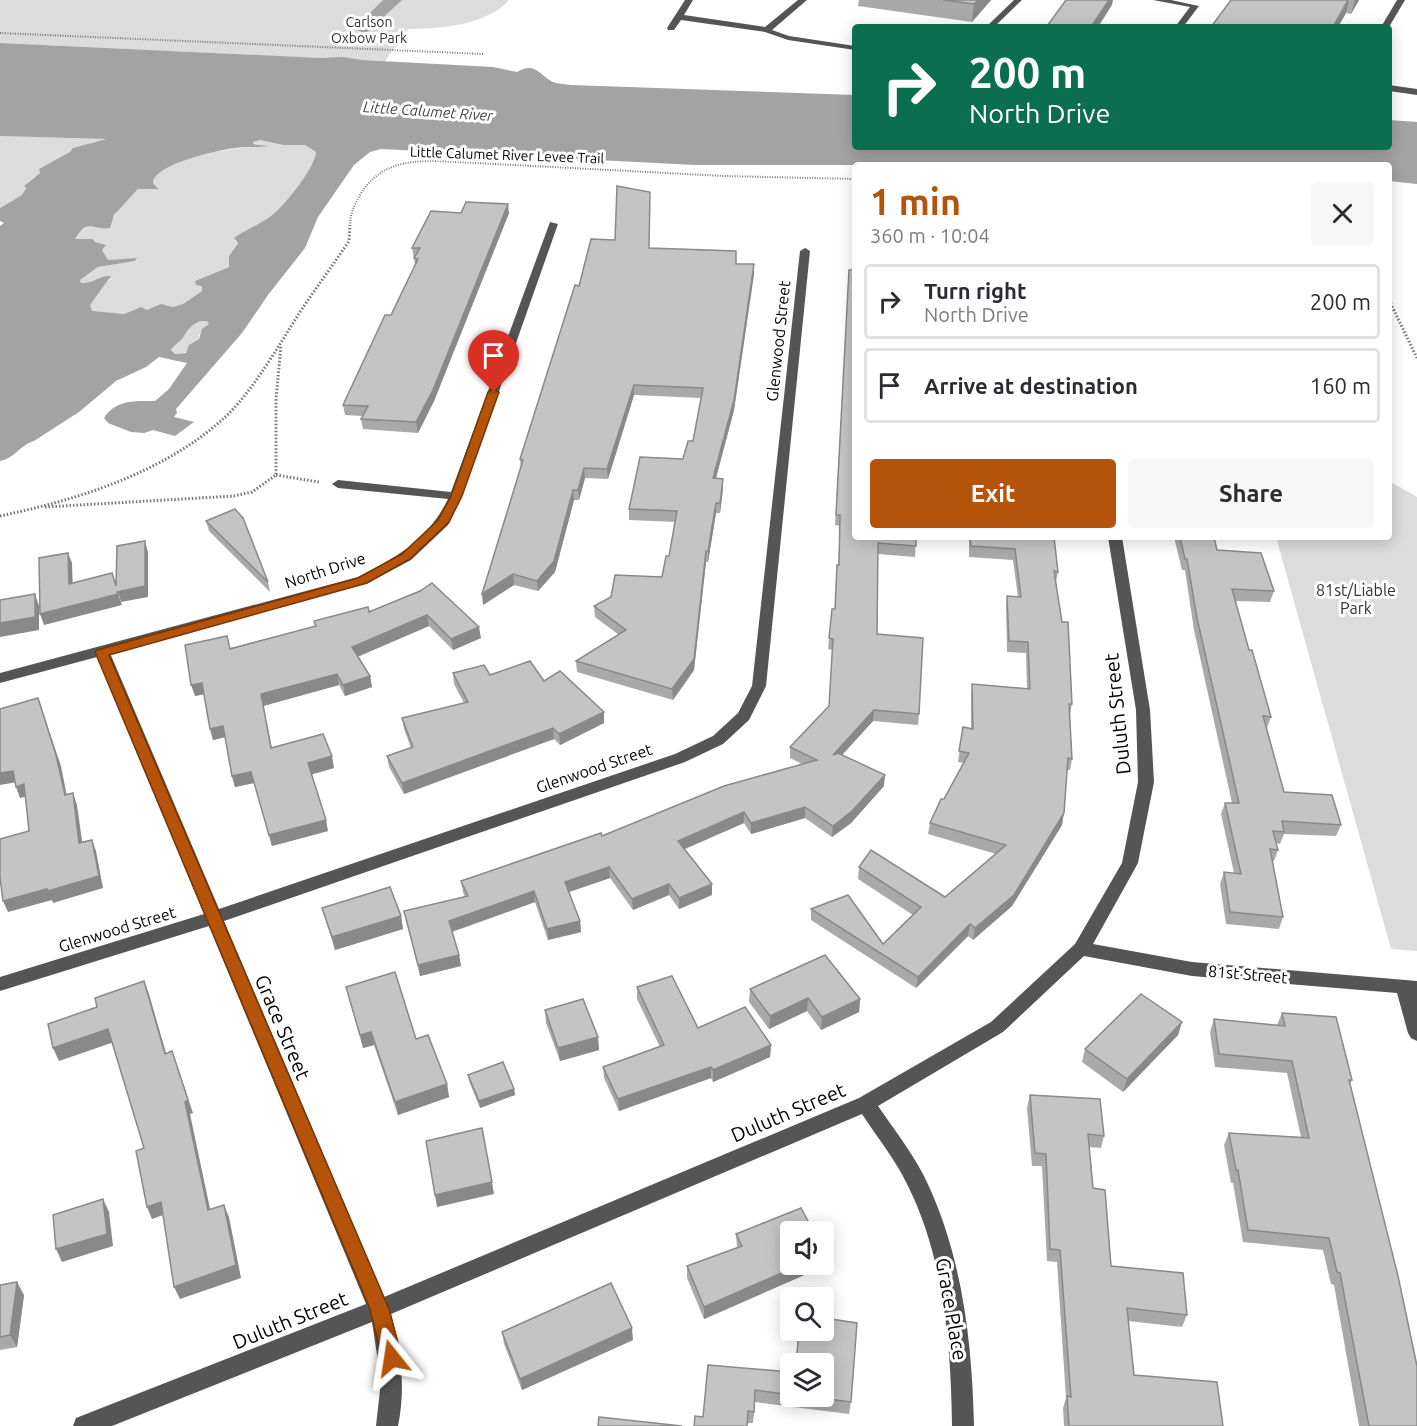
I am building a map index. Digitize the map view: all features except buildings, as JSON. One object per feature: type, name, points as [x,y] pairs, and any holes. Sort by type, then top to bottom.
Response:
[{"type":"street","points":[[670,28],[689,0]]},
{"type":"street","points":[[768,30],[803,0]]},
{"type":"street","points":[[993,24],[1018,0]]},
{"type":"street","points":[[1157,0],[1195,6],[1181,24]]},
{"type":"street","points":[[1387,24],[1401,0]]},
{"type":"street","points":[[679,17],[768,30],[789,38],[852,48]]},
{"type":"street","points":[[1392,88],[1417,92]]},
{"type":"street","name":"North Drive","points":[[0,678],[363,580],[406,557],[443,522],[456,496],[554,224]]},
{"type":"street","name":"Glenwood Street","points":[[0,984],[212,918],[680,758],[718,740],[744,716],[759,686],[805,251]]},
{"type":"street","points":[[338,484],[456,496]]},
{"type":"street","name":"Duluth Street","points":[[84,1426],[379,1309],[866,1104],[998,1027],[1081,949],[1130,863],[1146,782],[1143,710],[1115,540]]},
{"type":"street","name":"Grace Street","points":[[102,652],[212,918],[379,1309],[392,1358],[390,1414],[387,1426]]},
{"type":"street","name":"81st Street","points":[[1081,949],[1192,969],[1411,988]]},
{"type":"street","points":[[1411,988],[1417,1033]]},
{"type":"street","name":"Grace Place","points":[[866,1104],[916,1181],[945,1259],[963,1376],[963,1426]]},
{"type":"path","points":[[0,33],[483,54]]},
{"type":"path","name":"Little Calumet River Levee Trail","points":[[0,516],[37,507],[122,477],[180,449],[231,410],[281,344],[350,239],[349,221],[376,174],[394,164],[438,161],[724,176],[852,179]]},
{"type":"path","points":[[1392,306],[1417,358]]},
{"type":"path","points":[[276,475],[276,400],[281,344]]},
{"type":"path","points":[[37,507],[234,496],[252,492],[276,475],[338,484]]},
{"type":"green space","name":"Carlson Oxbow Park","points":[[0,0],[509,0],[489,15],[476,20],[434,28],[408,29],[385,61],[0,43]]},
{"type":"green space","points":[[0,136],[106,139],[90,143],[39,169],[40,173],[28,182],[22,195],[0,208]]},
{"type":"green space","points":[[260,140],[283,145],[305,145],[316,152],[310,168],[298,187],[276,211],[234,241],[238,242],[229,256],[229,267],[195,281],[202,286],[202,291],[183,304],[147,310],[141,307],[124,314],[92,312],[89,305],[104,283],[111,279],[92,284],[81,284],[80,280],[98,267],[137,259],[108,260],[102,250],[105,245],[93,239],[75,240],[81,232],[91,226],[105,229],[115,214],[139,189],[159,188],[153,183],[157,174],[168,167],[183,160],[219,151],[263,147],[253,144]]},
{"type":"green space","points":[[201,321],[207,321],[209,324],[199,335],[199,339],[187,352],[175,354],[172,348],[192,326]]},
{"type":"green space","name":"81st/Liable Park","points":[[1392,483],[1417,497],[1417,951],[1391,949],[1277,540],[1392,540]]},
{"type":"water","points":[[383,0],[402,0],[366,33],[356,30],[362,21]]},
{"type":"water","name":"Little Calumet River","points":[[0,43],[321,58],[343,57],[493,67],[517,72],[532,68],[553,82],[571,85],[852,95],[852,150],[1392,150],[1392,120],[1417,122],[1417,184],[1392,181],[1392,162],[852,162],[852,165],[695,165],[381,149],[370,152],[354,165],[318,217],[305,248],[242,333],[176,409],[177,413],[174,417],[194,422],[175,436],[153,430],[144,433],[131,432],[108,423],[104,418],[120,404],[155,401],[169,389],[187,363],[159,357],[146,367],[116,381],[79,412],[25,445],[10,457],[0,461],[0,226],[4,223],[0,221],[0,208],[22,195],[26,188],[24,186],[40,173],[39,169],[70,152],[73,148],[106,139],[0,136]],"holes":[[[260,140],[283,145],[305,145],[316,152],[310,168],[273,214],[234,238],[238,243],[229,256],[229,267],[195,281],[196,285],[202,286],[202,291],[183,304],[173,307],[161,304],[147,310],[141,307],[124,314],[92,311],[90,305],[111,276],[85,283],[81,283],[80,280],[98,267],[135,261],[137,258],[108,260],[102,250],[106,245],[95,242],[93,239],[75,239],[84,228],[91,226],[110,228],[114,215],[138,189],[159,189],[153,183],[156,176],[175,164],[227,149],[268,146],[253,144]],[[201,321],[207,321],[209,324],[202,329],[199,339],[189,345],[186,353],[175,354],[171,350],[192,326]]]},
{"type":"route","points":[[392,1358],[379,1309],[212,918],[102,652],[363,580],[406,557],[443,522],[456,496],[494,392]]}]
